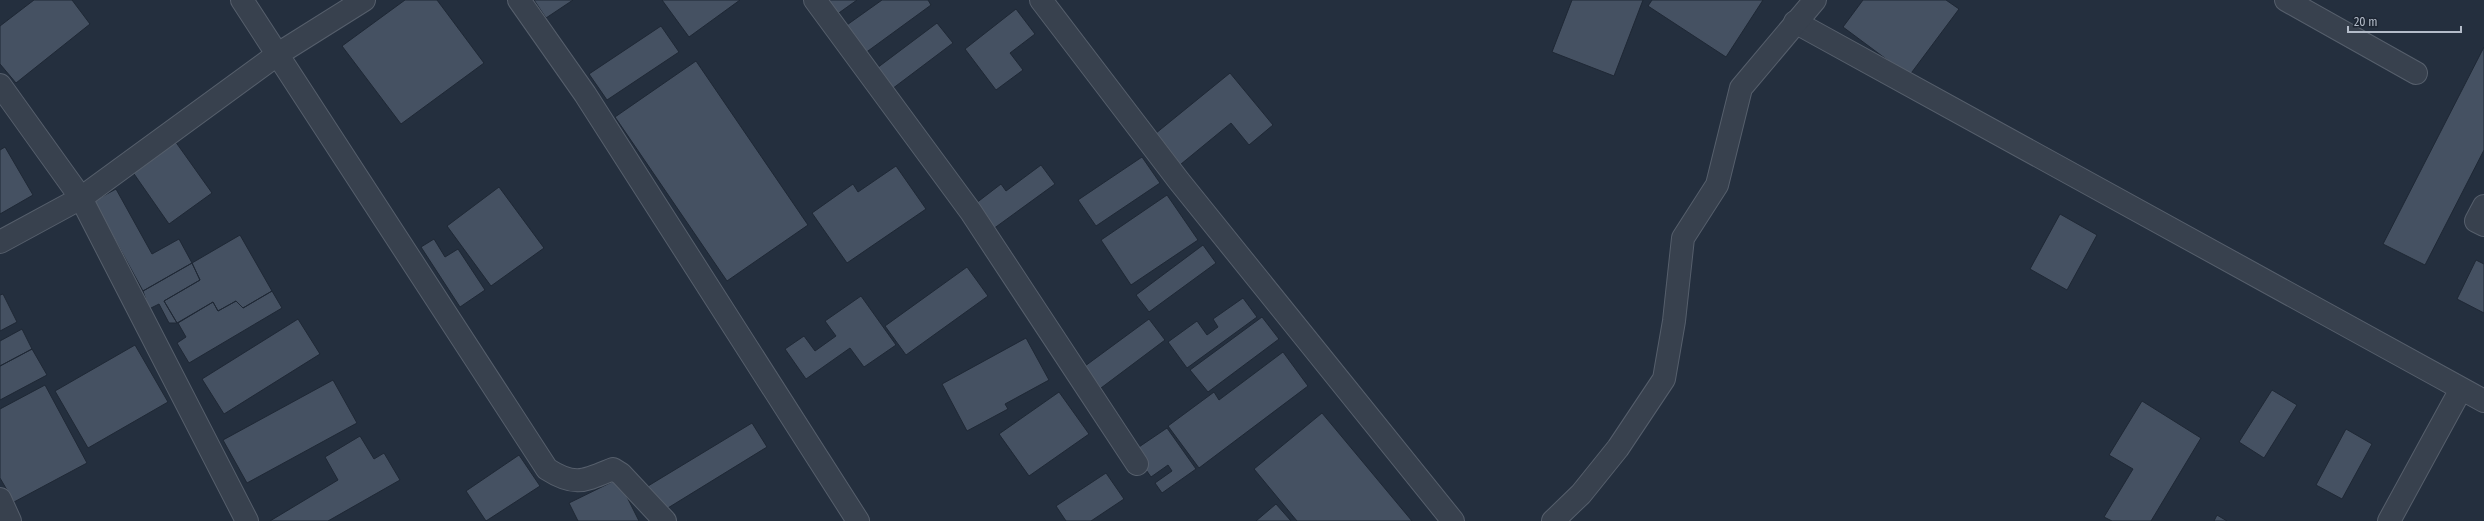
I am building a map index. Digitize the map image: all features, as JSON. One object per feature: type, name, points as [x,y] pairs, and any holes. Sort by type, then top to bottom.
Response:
[{"type":"street","points":[[242,0],[547,469],[565,480],[588,479],[613,469],[621,474],[665,521]]},
{"type":"street","points":[[0,242],[81,198],[278,54],[364,0]]},
{"type":"street","points":[[519,0],[585,94],[858,521]]},
{"type":"street","points":[[815,0],[971,212],[1137,464]]},
{"type":"street","points":[[1041,0],[1179,181],[1453,521]]},
{"type":"street","points":[[1553,521],[1581,494],[1614,454],[1664,379],[1674,321],[1682,238],[1717,185],[1741,88],[1815,0]]},
{"type":"street","points":[[2286,0],[2416,73]]},
{"type":"street","points":[[1795,22],[2484,401]]},
{"type":"street","points":[[0,85],[81,198],[247,521]]},
{"type":"street","points":[[2484,206],[2476,221],[2484,225]]},
{"type":"street","points":[[2389,521],[2461,389]]},
{"type":"street","points":[[0,499],[10,521]]},
{"type":"building","points":[[34,0],[72,0],[90,24],[16,83],[0,64],[0,26]]},
{"type":"building","points":[[405,0],[437,0],[484,63],[401,124],[342,46]]},
{"type":"building","points":[[534,0],[573,0],[546,18]]},
{"type":"building","points":[[662,0],[740,0],[689,37]]},
{"type":"building","points":[[824,0],[857,0],[836,15]]},
{"type":"building","points":[[882,0],[928,0],[931,5],[857,59],[837,32]]},
{"type":"building","points":[[1572,0],[1643,0],[1614,76],[1552,52]]},
{"type":"building","points":[[1652,0],[1763,0],[1726,57],[1648,6]]},
{"type":"building","points":[[1863,0],[1946,0],[1959,9],[1909,76],[1843,27]]},
{"type":"building","points":[[1016,9],[1035,34],[1010,53],[1023,70],[996,90],[965,49]]},
{"type":"building","points":[[937,23],[953,43],[888,92],[873,71]]},
{"type":"building","points":[[661,26],[679,52],[607,100],[589,74]]},
{"type":"building","points":[[2484,47],[2484,150],[2425,265],[2383,244]]},
{"type":"building","points":[[696,61],[808,225],[727,281],[615,117]]},
{"type":"building","points":[[1230,73],[1273,125],[1249,145],[1231,123],[1175,169],[1150,138]]},
{"type":"building","points":[[175,141],[212,193],[169,224],[132,171]]},
{"type":"building","points":[[5,147],[33,195],[0,214],[0,150]]},
{"type":"building","points":[[1142,157],[1160,183],[1096,226],[1078,200]]},
{"type":"building","points":[[1041,165],[1055,184],[989,232],[971,207],[1001,184],[1006,191]]},
{"type":"building","points":[[896,166],[926,209],[847,263],[812,213],[853,184],[858,192]]},
{"type":"building","points":[[499,187],[544,248],[491,286],[447,226]]},
{"type":"building","points":[[116,189],[152,254],[179,239],[192,263],[143,291],[94,201]]},
{"type":"building","points":[[1167,195],[1198,240],[1131,285],[1101,240]]},
{"type":"building","points":[[2060,214],[2097,235],[2067,290],[2030,269]]},
{"type":"building","points":[[240,235],[272,291],[243,308],[236,301],[218,311],[213,302],[177,323],[164,301],[200,280],[192,263]]},
{"type":"building","points":[[434,239],[445,257],[458,249],[485,290],[460,307],[421,247]]},
{"type":"building","points":[[1203,245],[1216,263],[1149,312],[1136,295]]},
{"type":"building","points":[[2476,260],[2484,264],[2484,313],[2457,299]]},
{"type":"building","points":[[192,263],[200,280],[164,301],[177,323],[169,323],[159,304],[149,309],[143,291]]},
{"type":"building","points":[[967,267],[988,296],[906,355],[885,326]]},
{"type":"building","points":[[272,291],[282,308],[189,363],[177,343],[186,337],[178,323],[213,302],[218,311],[236,301],[243,308]]},
{"type":"building","points":[[3,294],[17,322],[0,331],[0,295]]},
{"type":"building","points":[[861,296],[896,345],[864,367],[850,348],[806,379],[785,349],[804,336],[815,351],[836,336],[825,321]]},
{"type":"building","points":[[1243,298],[1257,317],[1187,368],[1168,342],[1197,321],[1207,335],[1218,327],[1213,319]]},
{"type":"building","points":[[1262,317],[1279,339],[1208,392],[1190,370]]},
{"type":"building","points":[[298,319],[320,354],[224,414],[202,379]]},
{"type":"building","points":[[1149,319],[1165,340],[1097,391],[1081,369]]},
{"type":"building","points":[[22,329],[32,349],[0,366],[0,341]]},
{"type":"building","points":[[1026,338],[1049,380],[1005,404],[1008,409],[967,431],[942,384]]},
{"type":"building","points":[[135,345],[168,402],[88,448],[55,391]]},
{"type":"building","points":[[32,349],[47,375],[0,400],[0,366]]},
{"type":"building","points":[[1283,352],[1308,386],[1199,468],[1168,426],[1214,392],[1219,400]]},
{"type":"building","points":[[333,380],[357,423],[247,483],[223,440]]},
{"type":"building","points":[[45,385],[87,463],[14,502],[0,478],[0,409]]},
{"type":"building","points":[[2272,390],[2297,405],[2264,458],[2239,442]]},
{"type":"building","points":[[1059,392],[1089,434],[1029,476],[999,434]]},
{"type":"building","points":[[2142,401],[2201,438],[2151,521],[2112,521],[2104,517],[2133,469],[2109,455]]},
{"type":"building","points":[[1322,413],[1412,521],[1297,521],[1254,469]]},
{"type":"building","points":[[752,423],[767,447],[663,511],[648,486]]},
{"type":"building","points":[[1167,428],[1196,469],[1162,493],[1155,483],[1172,471],[1168,465],[1151,477],[1133,451]]},
{"type":"building","points":[[2346,429],[2372,444],[2342,499],[2316,485]]},
{"type":"building","points":[[360,436],[374,459],[384,453],[400,480],[328,521],[270,521],[338,480],[325,457]]},
{"type":"building","points":[[519,455],[540,486],[486,521],[466,491]]},
{"type":"building","points":[[1106,473],[1124,499],[1091,521],[1066,521],[1056,506]]},
{"type":"building","points":[[618,479],[639,521],[578,521],[569,503]]},
{"type":"building","points":[[1276,504],[1291,521],[1256,521]]},
{"type":"building","points":[[2217,515],[2227,521],[2214,521]]}]
